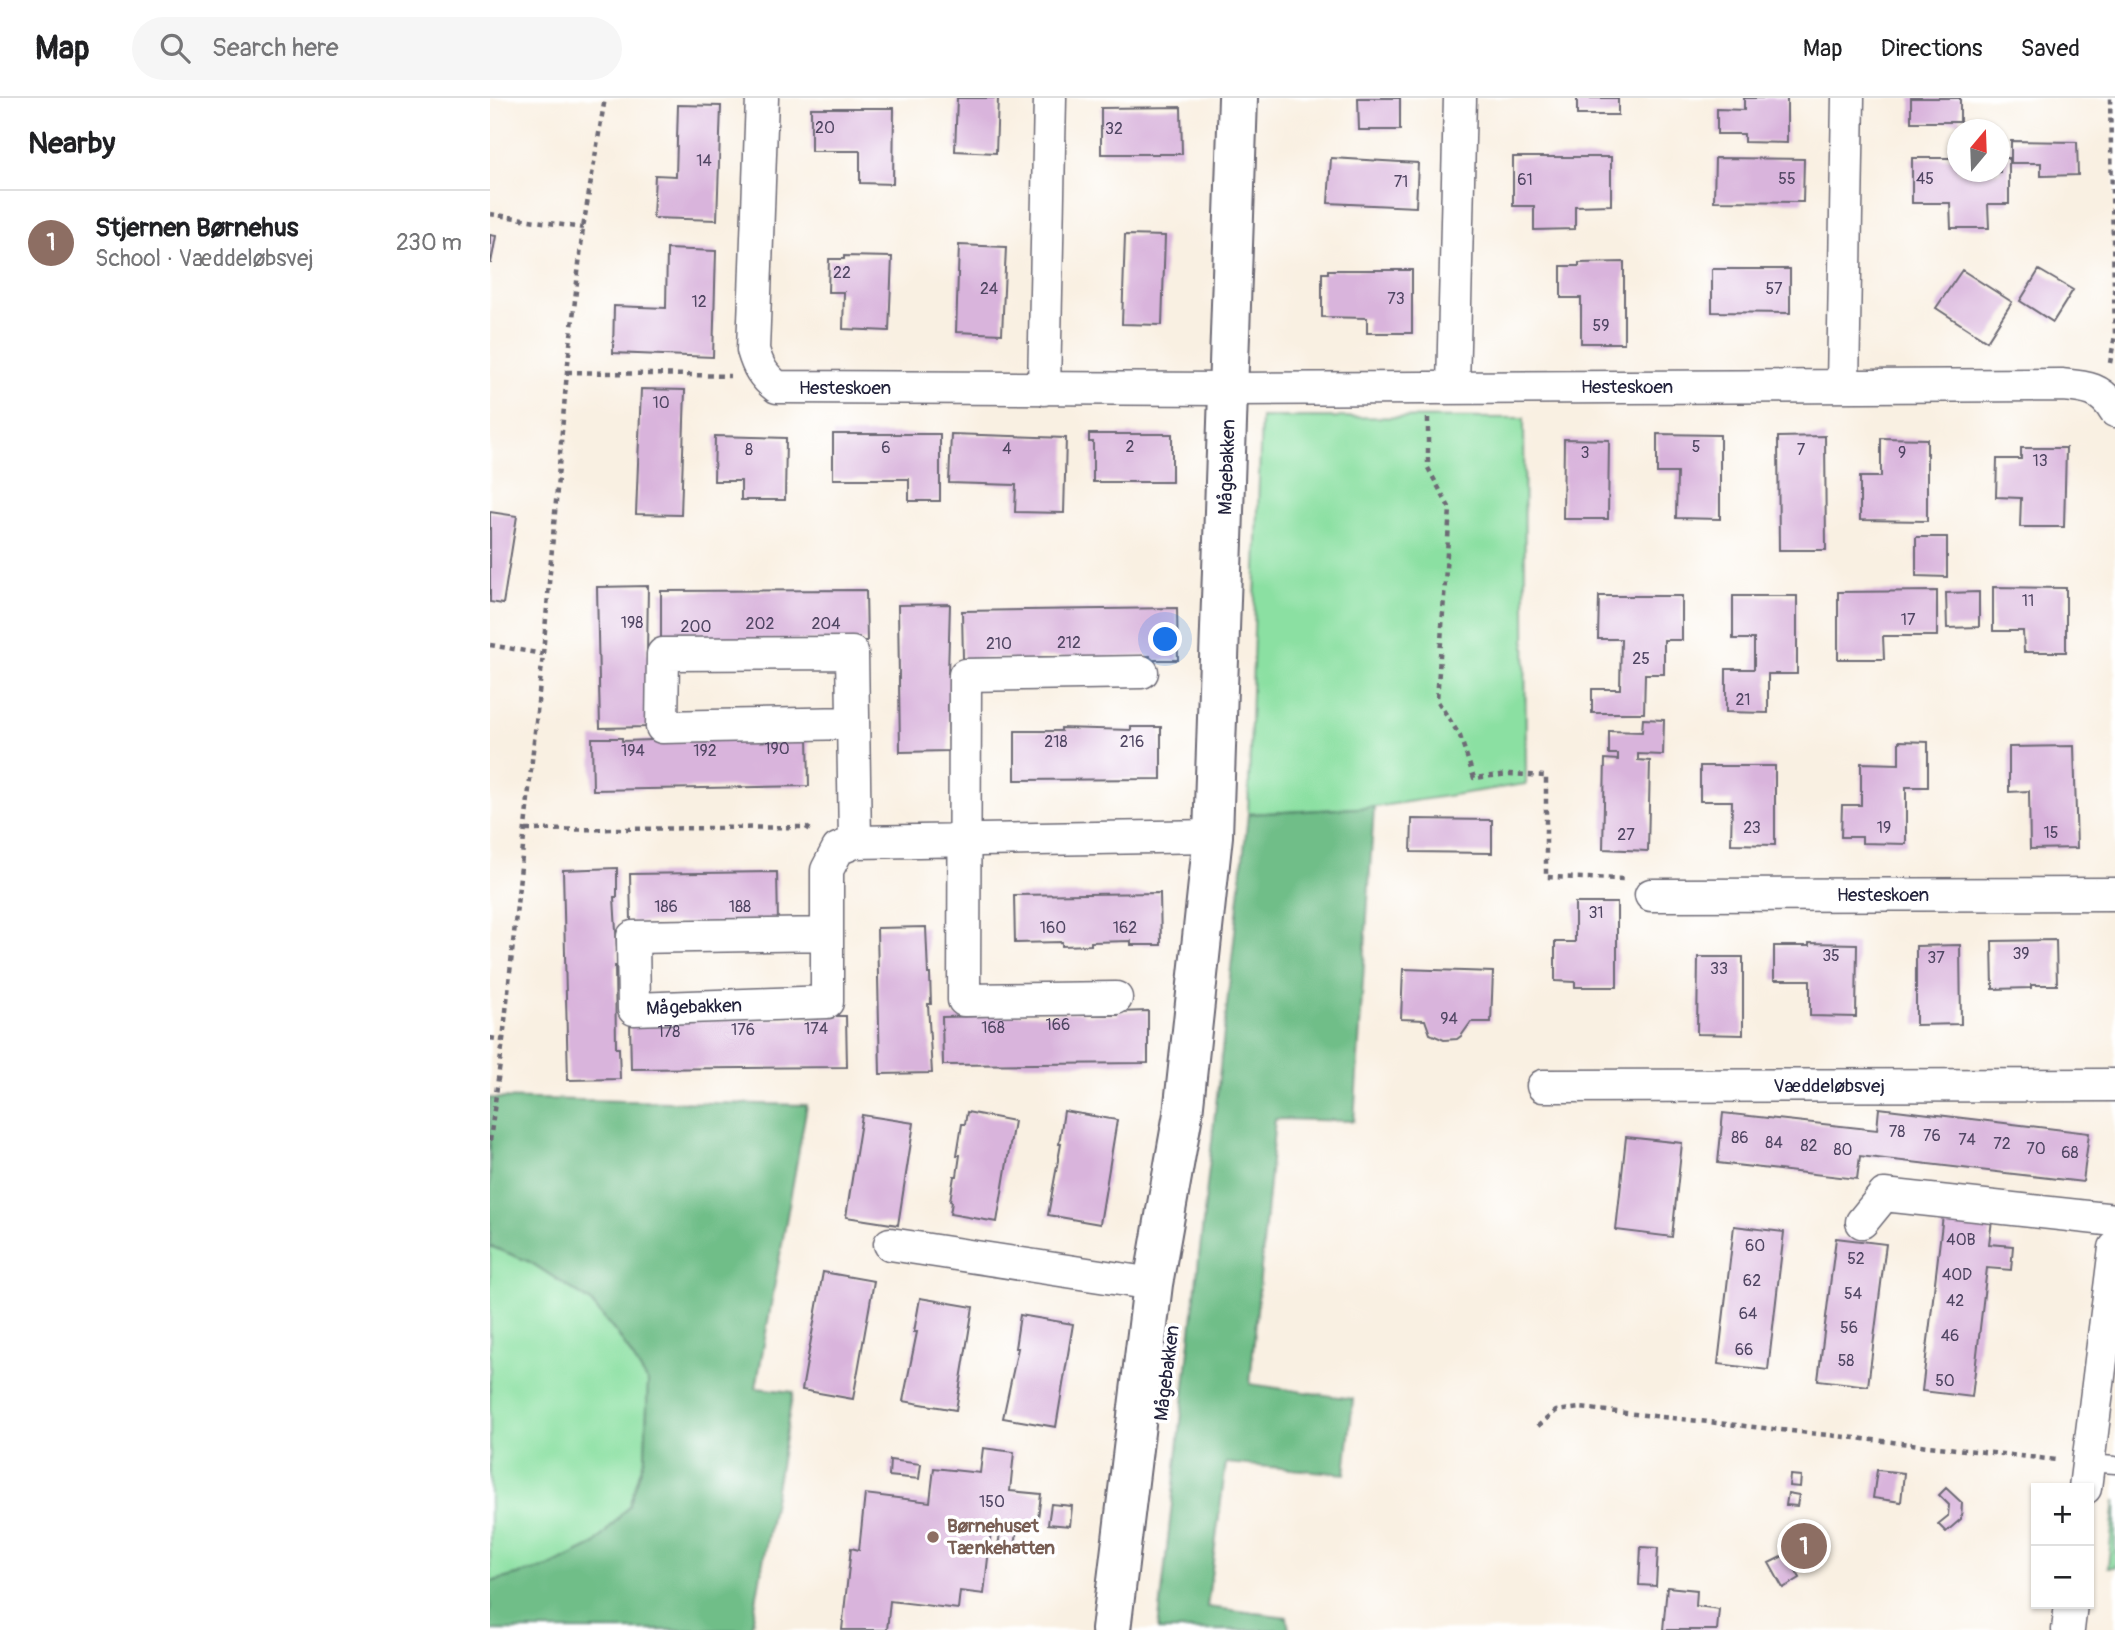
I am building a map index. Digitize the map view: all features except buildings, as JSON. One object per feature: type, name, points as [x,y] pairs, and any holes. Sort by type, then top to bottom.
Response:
[{"type":"street","points":[[762,98],[753,350],[758,367],[765,377]]},
{"type":"street","points":[[1044,388],[1050,98]]},
{"type":"street","name":"Mågebakken","points":[[1111,1630],[1153,1284],[1183,1114],[1213,836],[1238,98]]},
{"type":"street","points":[[1441,387],[1460,98]]},
{"type":"street","points":[[1843,386],[1849,98]]},
{"type":"street","name":"Hesteskoen","points":[[765,377],[777,387],[791,388],[1229,389],[2062,384],[2085,387],[2109,403]]},
{"type":"street","name":"Mågebakken","points":[[827,934],[633,937],[634,1009],[827,1002],[827,934],[827,870],[846,846],[852,723],[852,653],[663,654],[662,727],[852,723]]},
{"type":"street","points":[[1116,998],[964,1000],[965,675],[1143,672]]},
{"type":"street","points":[[846,846],[1213,836]]},
{"type":"street","name":"Hesteskoen","points":[[1651,895],[2115,894]]},
{"type":"street","name":"Væddeløbsvej","points":[[1543,1086],[2115,1085]]},
{"type":"street","name":"Mågebakken","points":[[1137,1630],[1176,1288],[1183,1114]]},
{"type":"street","points":[[1862,1222],[1884,1195],[2115,1220]]},
{"type":"street","points":[[890,1244],[1153,1284]]},
{"type":"street","points":[[2096,1472],[2115,1248]]},
{"type":"street","points":[[2068,1630],[2070,1609]]},
{"type":"path","points":[[490,1141],[526,830],[566,372],[583,228],[605,98]]},
{"type":"path","points":[[2109,403],[2115,335],[2110,98]]},
{"type":"path","points":[[490,214],[583,228]]},
{"type":"path","points":[[566,372],[765,377]]},
{"type":"path","points":[[1441,387],[1428,468],[1450,509],[1437,700],[1460,736],[1474,778],[1509,774],[1546,776],[1546,877],[1639,880],[1651,895]]},
{"type":"path","points":[[490,645],[543,654]]},
{"type":"path","points":[[526,830],[806,827],[846,846]]},
{"type":"path","points":[[490,1038],[503,1040]]},
{"type":"path","points":[[1538,1426],[1556,1410],[1580,1408],[2096,1472]]},
{"type":"green space","points":[[1261,417],[1524,418],[1526,784],[1374,807],[1248,814]]},
{"type":"green space","points":[[1374,807],[1354,1121],[1275,1119],[1250,1384],[1353,1399],[1345,1474],[1226,1463],[1207,1607],[1287,1617],[1289,1630],[1158,1630],[1248,814]]},
{"type":"green space","points":[[490,1098],[807,1105],[756,1388],[793,1392],[751,1630],[490,1630],[490,1582],[548,1567],[595,1544],[629,1506],[645,1457],[648,1382],[621,1339],[590,1301],[530,1262],[490,1246]]},
{"type":"green space","points":[[490,1246],[530,1262],[590,1301],[621,1339],[648,1382],[645,1457],[629,1506],[595,1544],[548,1567],[490,1582]]},
{"type":"green space","points":[[2115,1500],[2115,1567],[2108,1567]]},
{"type":"place","name":"Børnehuset Tænkehatten","points":[[933,1537]]},
{"type":"place","name":"Stjernen Børnehus","points":[[1804,1546]]}]
